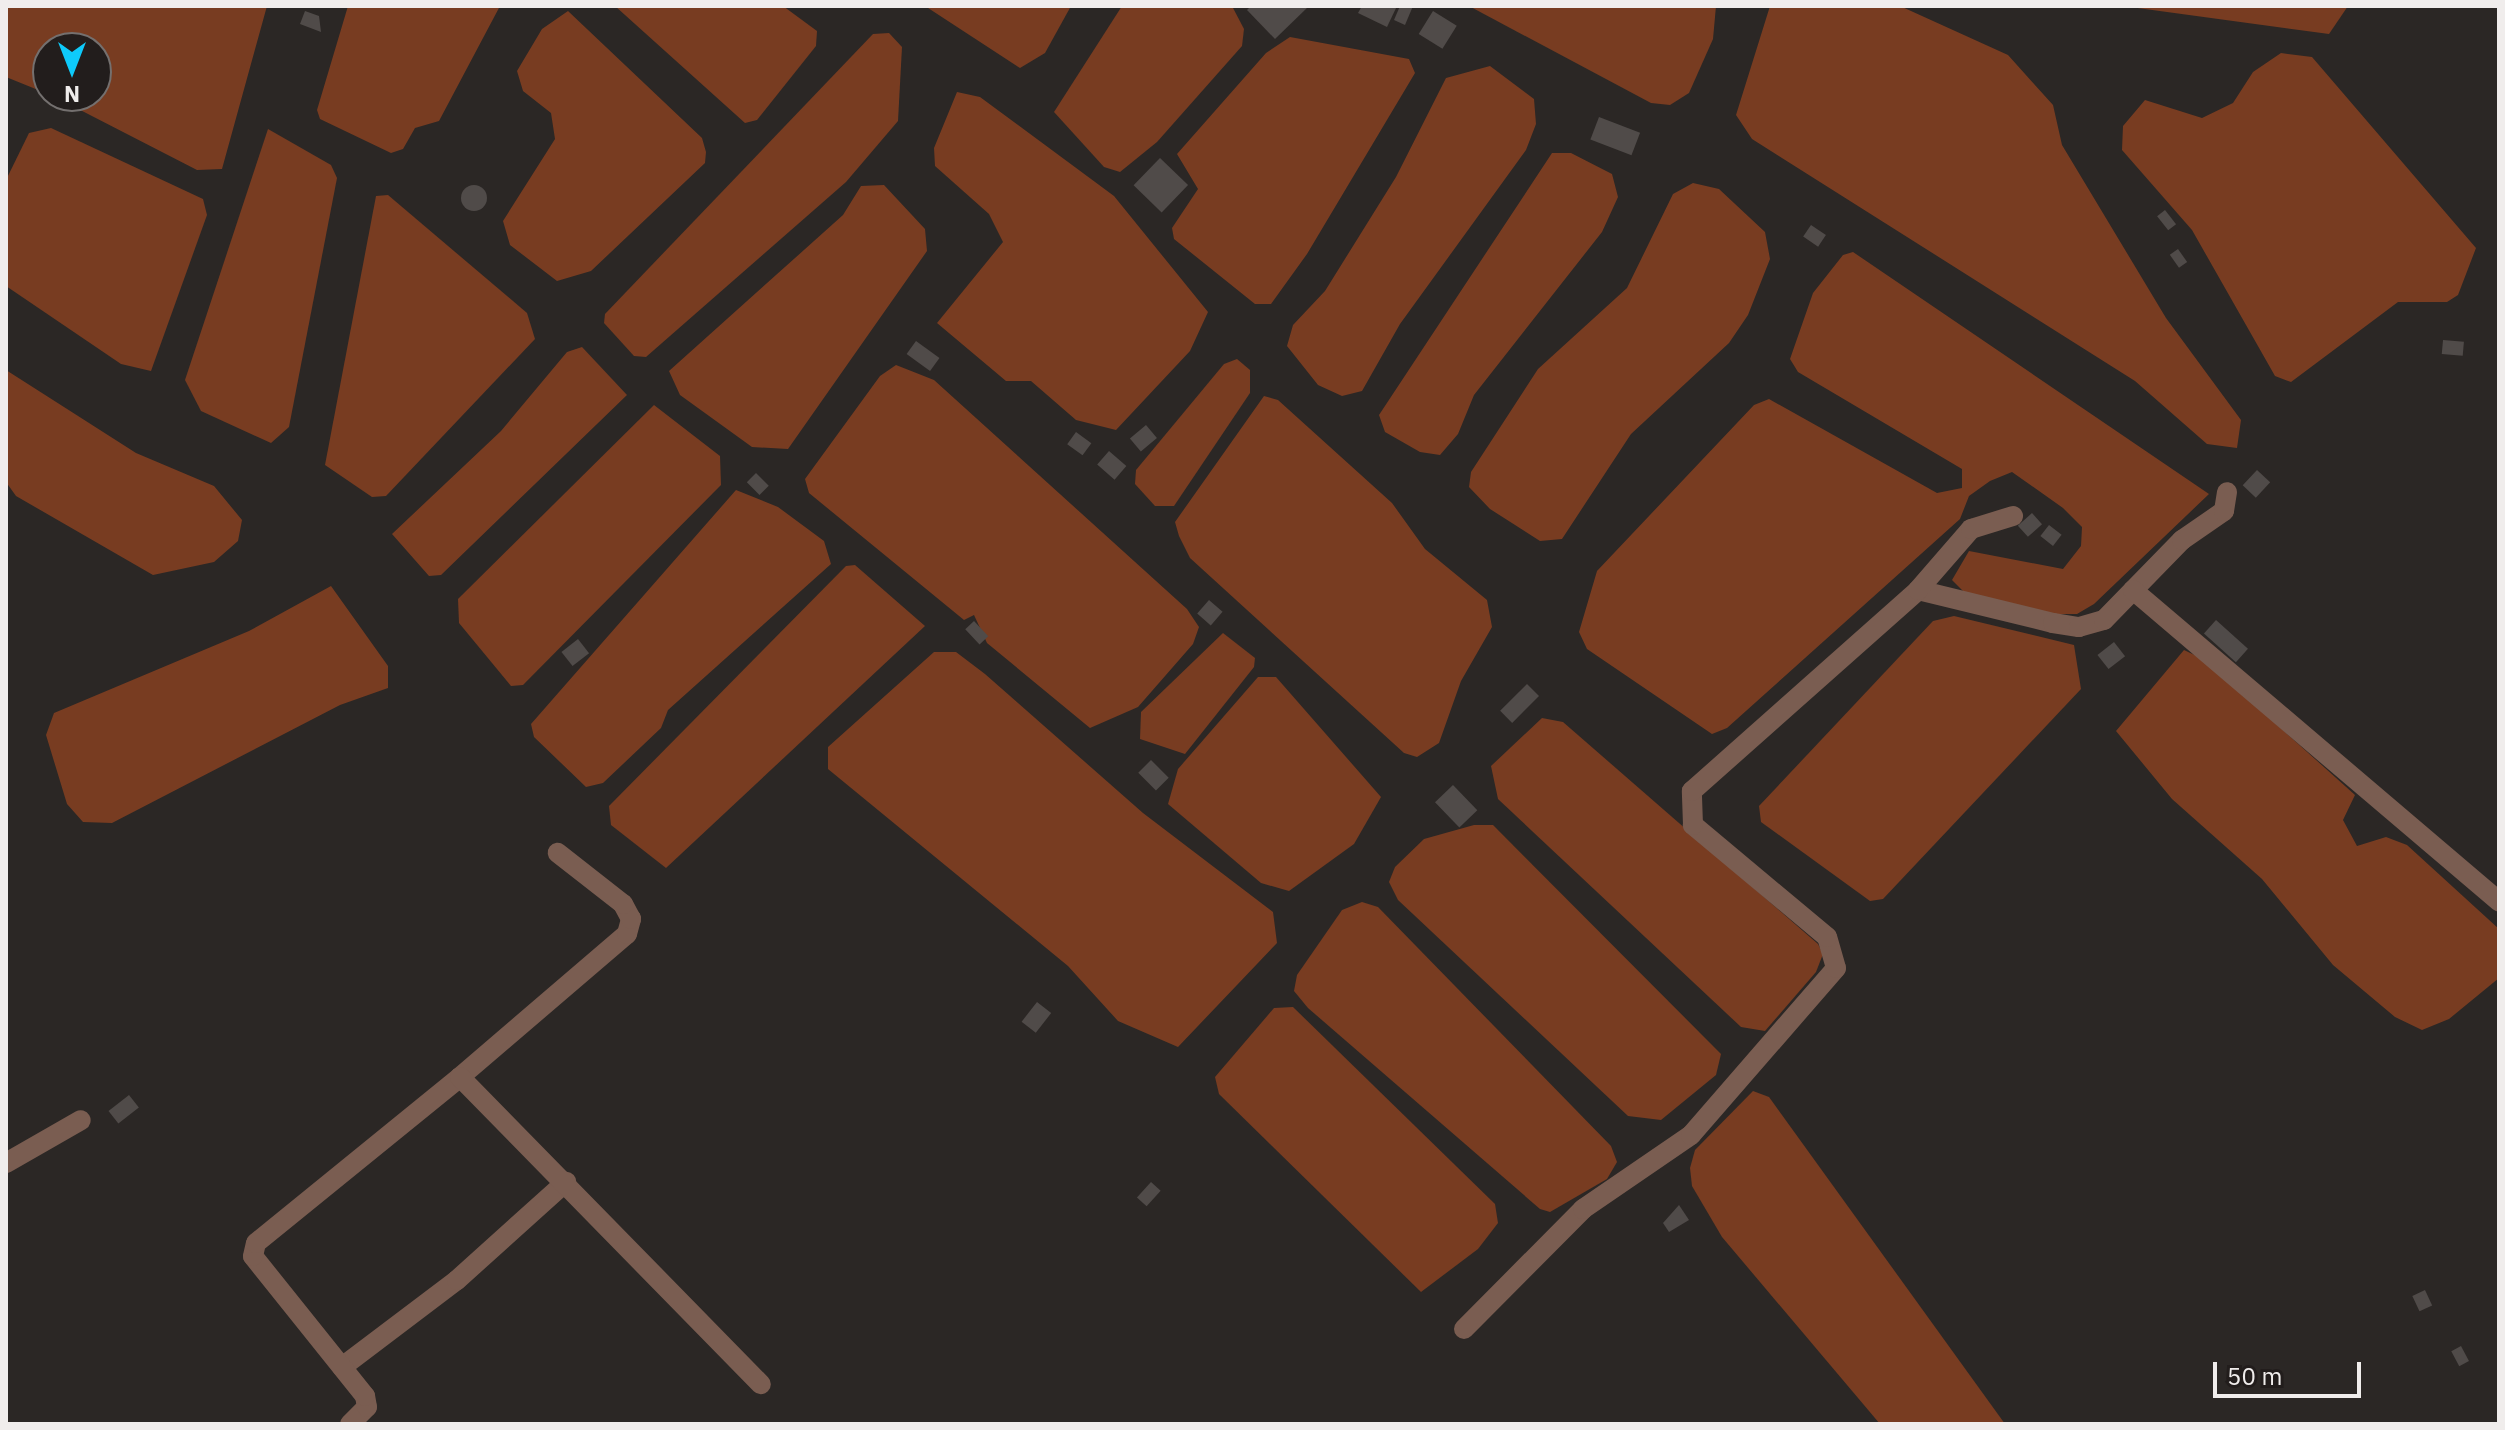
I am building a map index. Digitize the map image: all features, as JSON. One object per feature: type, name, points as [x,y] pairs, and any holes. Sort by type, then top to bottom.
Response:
[{"type":"street","points":[[1918,590],[2079,627],[2104,620],[2133,590],[2224,511],[2227,492]]},
{"type":"street","points":[[1464,1329],[1583,1209],[1691,1135],[1836,968],[1827,937],[1693,825],[1687,804],[1692,791],[1918,590],[1971,529],[2013,516]]},
{"type":"street","points":[[2133,590],[2499,902]]},
{"type":"street","points":[[350,1424],[367,1407],[365,1396],[253,1256],[256,1243],[460,1077],[627,934],[631,919],[623,904],[558,853]]},
{"type":"street","points":[[460,1077],[761,1384]]},
{"type":"street","points":[[6,1163],[81,1120]]},
{"type":"street","points":[[342,1367],[449,1287],[566,1182]]},
{"type":"shaded area","points":[[6,6],[267,6],[222,169],[197,170],[84,112],[112,112],[112,32],[32,32],[32,88],[6,77]]},
{"type":"shaded area","points":[[348,6],[500,6],[439,121],[415,128],[403,149],[391,153],[320,119],[317,110]]},
{"type":"shaded area","points":[[615,6],[783,6],[817,31],[816,46],[757,120],[745,123]]},
{"type":"shaded area","points":[[925,6],[1071,6],[1045,53],[1020,68]]},
{"type":"shaded area","points":[[1122,6],[1232,6],[1244,29],[1242,46],[1157,142],[1120,172],[1104,167],[1054,112]]},
{"type":"shaded area","points":[[1469,6],[1716,6],[1713,39],[1689,93],[1670,105],[1651,103]]},
{"type":"shaded area","points":[[1770,6],[1900,6],[2008,55],[2053,105],[2062,145],[2166,318],[2241,420],[2237,448],[2207,444],[2135,381],[1752,139],[1736,115]]},
{"type":"shaded area","points":[[2123,6],[2348,6],[2329,34]]},
{"type":"shaded area","points":[[568,11],[702,138],[706,152],[705,163],[591,271],[557,281],[510,245],[503,221],[555,139],[551,113],[523,91],[517,71],[542,29]]},
{"type":"shaded area","points":[[889,33],[902,47],[898,121],[846,182],[646,357],[634,356],[604,323],[605,314],[873,34]]},
{"type":"shaded area","points":[[1290,37],[1409,59],[1415,73],[1307,254],[1271,304],[1255,304],[1174,239],[1172,228],[1198,189],[1177,154],[1266,53]]},
{"type":"shaded area","points":[[2281,53],[2312,57],[2476,248],[2458,295],[2447,302],[2398,302],[2291,382],[2275,376],[2192,230],[2122,150],[2123,126],[2145,100],[2202,118],[2233,103],[2253,72]]},
{"type":"shaded area","points":[[1490,66],[1534,99],[1536,124],[1526,150],[1400,324],[1362,391],[1342,396],[1318,385],[1287,346],[1293,325],[1325,291],[1396,177],[1446,78]]},
{"type":"shaded area","points":[[957,92],[980,97],[1114,196],[1208,312],[1190,351],[1116,430],[1076,420],[1031,381],[1006,381],[937,323],[1003,242],[989,214],[935,166],[934,148]]},
{"type":"shaded area","points":[[51,128],[203,199],[207,215],[151,371],[121,364],[6,286],[6,180],[29,133]]},
{"type":"shaded area","points":[[268,129],[331,165],[337,178],[289,427],[271,443],[201,411],[185,380]]},
{"type":"shaded area","points":[[1552,153],[1571,153],[1612,174],[1618,197],[1602,232],[1474,395],[1458,434],[1440,455],[1420,452],[1385,432],[1379,415]]},
{"type":"shaded area","points":[[1693,183],[1719,189],[1765,232],[1770,259],[1748,315],[1729,343],[1631,434],[1562,539],[1540,541],[1490,509],[1469,487],[1471,472],[1538,369],[1627,288],[1673,194]]},
{"type":"shaded area","points":[[884,185],[925,229],[927,251],[788,449],[752,447],[680,395],[669,371],[843,215],[861,186]]},
{"type":"shaded area","points":[[388,195],[527,313],[535,339],[386,496],[372,497],[325,465],[376,196]]},
{"type":"shaded area","points":[[1853,252],[2209,494],[2094,604],[2077,614],[2050,614],[1964,592],[1952,580],[1969,551],[2063,569],[2081,546],[2082,527],[2063,508],[2012,472],[1990,481],[1969,496],[1960,519],[1727,728],[1712,734],[1587,649],[1579,632],[1597,571],[1754,405],[1769,399],[1937,493],[1962,488],[1962,469],[1798,372],[1790,359],[1813,293],[1843,255]]},
{"type":"shaded area","points":[[582,347],[627,395],[441,575],[429,576],[392,534],[501,431],[567,352]]},
{"type":"shaded area","points":[[1237,359],[1250,370],[1250,393],[1174,506],[1155,506],[1135,484],[1136,470],[1224,364]]},
{"type":"shaded area","points":[[896,365],[934,380],[1187,609],[1199,627],[1193,644],[1138,707],[1090,728],[987,643],[974,615],[964,620],[809,493],[805,479],[880,376]]},
{"type":"shaded area","points":[[6,370],[136,453],[214,486],[242,520],[238,541],[214,562],[153,575],[16,496],[6,482]]},
{"type":"shaded area","points":[[1264,396],[1278,400],[1392,503],[1425,549],[1487,600],[1492,627],[1461,681],[1439,743],[1417,757],[1404,753],[1190,558],[1179,536],[1175,522]]},
{"type":"shaded area","points":[[654,405],[720,456],[721,485],[523,685],[511,686],[459,623],[458,599]]},
{"type":"shaded area","points":[[736,490],[778,507],[824,541],[831,564],[668,710],[661,728],[603,783],[586,787],[534,737],[531,724]]},
{"type":"shaded area","points":[[855,565],[925,626],[666,868],[611,825],[609,806],[846,566]]},
{"type":"shaded area","points":[[331,586],[388,666],[388,688],[340,705],[112,823],[83,822],[67,804],[46,735],[54,713],[249,631]]},
{"type":"shaded area","points":[[1954,616],[2074,645],[2081,689],[1883,899],[1870,901],[1761,822],[1759,806],[1933,621]]},
{"type":"shaded area","points":[[1223,633],[1255,658],[1254,667],[1185,754],[1140,739],[1141,712]]},
{"type":"shaded area","points":[[2184,650],[2205,660],[2355,795],[2343,820],[2357,846],[2386,837],[2407,845],[2499,929],[2499,978],[2449,1019],[2422,1030],[2395,1017],[2333,965],[2262,879],[2172,799],[2116,731]]},
{"type":"shaded area","points":[[934,652],[956,652],[985,674],[1143,813],[1273,912],[1277,943],[1178,1047],[1118,1021],[1068,966],[828,769],[828,747]]},
{"type":"shaded area","points":[[1258,677],[1276,677],[1381,797],[1354,844],[1289,891],[1261,883],[1168,804],[1178,769]]},
{"type":"shaded area","points":[[1542,718],[1563,722],[1818,944],[1823,954],[1816,972],[1765,1031],[1741,1027],[1498,799],[1491,766]]},
{"type":"shaded area","points":[[1474,825],[1493,825],[1721,1054],[1716,1075],[1661,1120],[1628,1116],[1398,900],[1389,882],[1395,867],[1424,839]]},
{"type":"shaded area","points":[[1362,902],[1378,907],[1611,1146],[1617,1162],[1607,1179],[1550,1212],[1540,1209],[1308,1008],[1294,991],[1297,975],[1342,910]]},
{"type":"shaded area","points":[[1293,1007],[1495,1204],[1498,1223],[1478,1249],[1421,1292],[1219,1094],[1215,1077],[1274,1008]]},
{"type":"shaded area","points":[[1753,1091],[1769,1097],[2005,1424],[1880,1424],[1722,1237],[1692,1186],[1690,1168],[1695,1150]]},
{"type":"building","points":[[1251,6],[1309,6],[1275,39],[1247,10]]},
{"type":"building","points":[[1362,6],[1397,6],[1387,27],[1358,13]]},
{"type":"building","points":[[1400,6],[1413,6],[1405,25],[1394,20]]},
{"type":"building","points":[[305,11],[319,16],[321,32],[300,24]]},
{"type":"building","points":[[1433,11],[1457,26],[1442,49],[1419,34]]},
{"type":"building","points":[[1599,117],[1640,133],[1631,155],[1590,139]]},
{"type":"building","points":[[1160,158],[1188,185],[1162,212],[1134,185]]},
{"type":"building","points":[[474,185],[483,189],[487,198],[483,207],[474,211],[465,207],[461,198],[465,189]]},
{"type":"building","points":[[2165,210],[2176,224],[2168,230],[2157,216]]},
{"type":"building","points":[[1811,225],[1826,235],[1818,247],[1803,237]]},
{"type":"building","points":[[2178,249],[2187,262],[2179,268],[2170,255]]},
{"type":"building","points":[[2443,340],[2464,342],[2463,356],[2442,354]]},
{"type":"building","points":[[916,341],[939,358],[930,371],[907,354]]},
{"type":"building","points":[[1146,425],[1157,438],[1141,452],[1130,438]]},
{"type":"building","points":[[1076,432],[1091,443],[1083,455],[1067,444]]},
{"type":"building","points":[[1109,451],[1126,466],[1115,480],[1097,465]]},
{"type":"building","points":[[2257,470],[2270,482],[2256,498],[2243,485]]},
{"type":"building","points":[[756,473],[769,486],[760,495],[747,482]]},
{"type":"building","points":[[2032,513],[2042,524],[2028,537],[2018,526]]},
{"type":"building","points":[[2049,525],[2062,535],[2053,546],[2040,536]]},
{"type":"building","points":[[1209,600],[1223,612],[1211,625],[1197,614]]},
{"type":"building","points":[[2216,620],[2248,649],[2236,662],[2204,633]]},
{"type":"building","points":[[974,621],[988,636],[980,645],[965,629]]},
{"type":"building","points":[[578,639],[589,653],[573,666],[561,652]]},
{"type":"building","points":[[2114,642],[2125,656],[2109,669],[2097,655]]},
{"type":"building","points":[[1527,684],[1539,696],[1512,723],[1500,711]]},
{"type":"building","points":[[1151,760],[1169,778],[1156,790],[1138,773]]},
{"type":"building","points":[[1453,785],[1477,810],[1459,828],[1435,802]]},
{"type":"building","points":[[1037,1002],[1051,1013],[1036,1033],[1022,1022]]},
{"type":"building","points":[[129,1095],[139,1108],[118,1124],[109,1111]]},
{"type":"building","points":[[1151,1182],[1161,1191],[1147,1206],[1137,1198]]},
{"type":"building","points":[[1679,1205],[1689,1220],[1669,1232],[1663,1223]]},
{"type":"building","points":[[2425,1290],[2432,1305],[2419,1311],[2412,1296]]},
{"type":"building","points":[[2461,1346],[2469,1361],[2459,1366],[2451,1351]]}]
